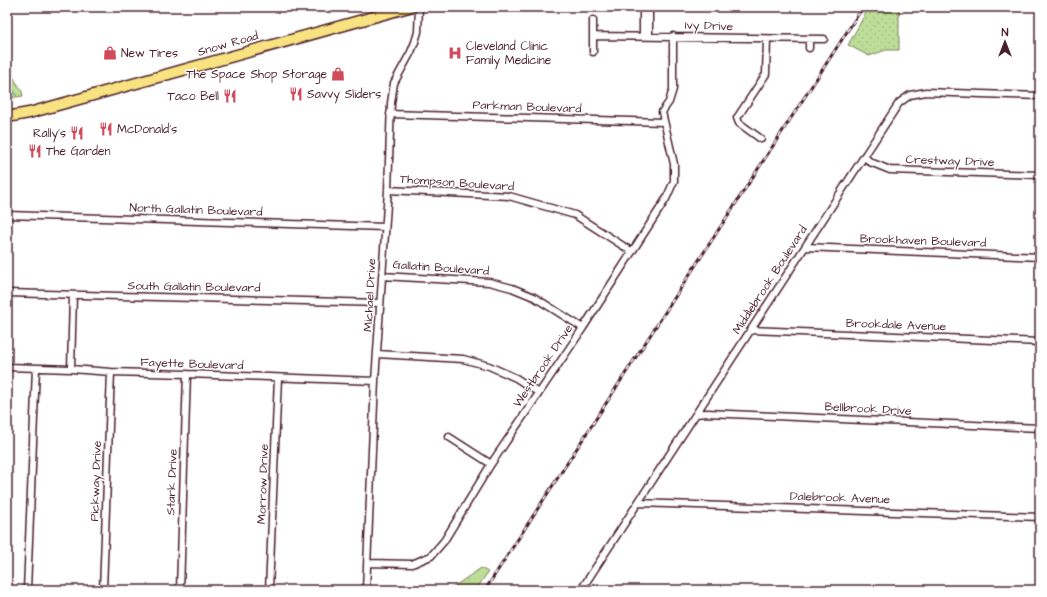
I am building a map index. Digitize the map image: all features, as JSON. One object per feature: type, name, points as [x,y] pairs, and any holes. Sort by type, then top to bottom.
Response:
[{"type":"main road","name":"Snow Road","points":[[7,117],[42,110],[409,7]]},
{"type":"street","name":"Michael Drive","points":[[366,590],[366,563],[377,354],[388,190],[390,114],[394,83],[412,52],[418,32],[419,7]]},
{"type":"street","points":[[643,7],[646,36]]},
{"type":"street","points":[[646,36],[648,7]]},
{"type":"street","points":[[593,20],[593,52]]},
{"type":"street","name":"Ivy Drive","points":[[593,36],[824,39]]},
{"type":"street","points":[[664,122],[662,112],[669,102],[672,89],[674,36]]},
{"type":"street","points":[[761,139],[739,123],[737,118],[766,74],[767,39]]},
{"type":"street","points":[[809,39],[809,48]]},
{"type":"street","name":"Middlebrook Boulevard","points":[[581,590],[899,103],[910,95],[926,92],[1040,96]]},
{"type":"street","name":"Parkman Boulevard","points":[[390,114],[664,122]]},
{"type":"street","name":"Westbrook Drive","points":[[366,563],[412,564],[432,556],[444,541],[491,464],[666,199],[674,181],[674,164],[664,122]]},
{"type":"street","name":"Crestway Drive","points":[[864,156],[870,162],[890,170],[1040,175]]},
{"type":"street","name":"Thompson Boulevard","points":[[388,190],[509,196],[575,215],[631,251]]},
{"type":"street","name":"North Gallatin Boulevard","points":[[7,215],[385,227]]},
{"type":"street","name":"Brookhaven Boulevard","points":[[805,247],[1040,257]]},
{"type":"street","name":"Gallatin Boulevard","points":[[382,276],[489,282],[512,288],[534,297],[582,328]]},
{"type":"street","name":"South Gallatin Boulevard","points":[[7,292],[380,303]]},
{"type":"street","points":[[71,369],[73,295]]},
{"type":"street","name":"Brookdale Avenue","points":[[751,330],[1040,342]]},
{"type":"street","points":[[377,354],[463,359],[489,366],[516,378],[539,393]]},
{"type":"street","name":"Fayette Boulevard","points":[[7,367],[376,381]]},
{"type":"street","points":[[27,590],[36,368]]},
{"type":"street","name":"Pickway Drive","points":[[103,590],[110,372]]},
{"type":"street","name":"Stark Drive","points":[[180,590],[187,374]]},
{"type":"street","name":"Morrow Drive","points":[[269,590],[278,378]]},
{"type":"street","name":"Bellbrook Drive","points":[[696,414],[707,413],[1040,428]]},
{"type":"street","points":[[449,437],[491,464]]},
{"type":"street","name":"Dalebrook Avenue","points":[[638,503],[1040,517]]},
{"type":"green space","points":[[869,7],[899,7],[899,50],[886,50],[869,56],[848,45]]},
{"type":"green space","points":[[7,55],[12,74],[23,96],[9,98],[7,94]]},
{"type":"green space","points":[[481,568],[488,572],[476,590],[446,590],[453,587]]},
{"type":"waterway","points":[[7,79],[16,95]]},
{"type":"railway","points":[[485,590],[863,7]]},
{"type":"place","name":"New Tires","points":[[110,53]]},
{"type":"place","name":"Cleveland Clinic Family Medicine","points":[[455,53]]},
{"type":"place","name":"The Space Shop Storage","points":[[338,74]]},
{"type":"place","name":"Savvy Sliders","points":[[296,94]]},
{"type":"place","name":"Taco Bell","points":[[230,96]]},
{"type":"place","name":"McDonald's","points":[[106,129]]},
{"type":"place","name":"Rally's","points":[[77,133]]},
{"type":"place","name":"The Garden","points":[[35,151]]}]
